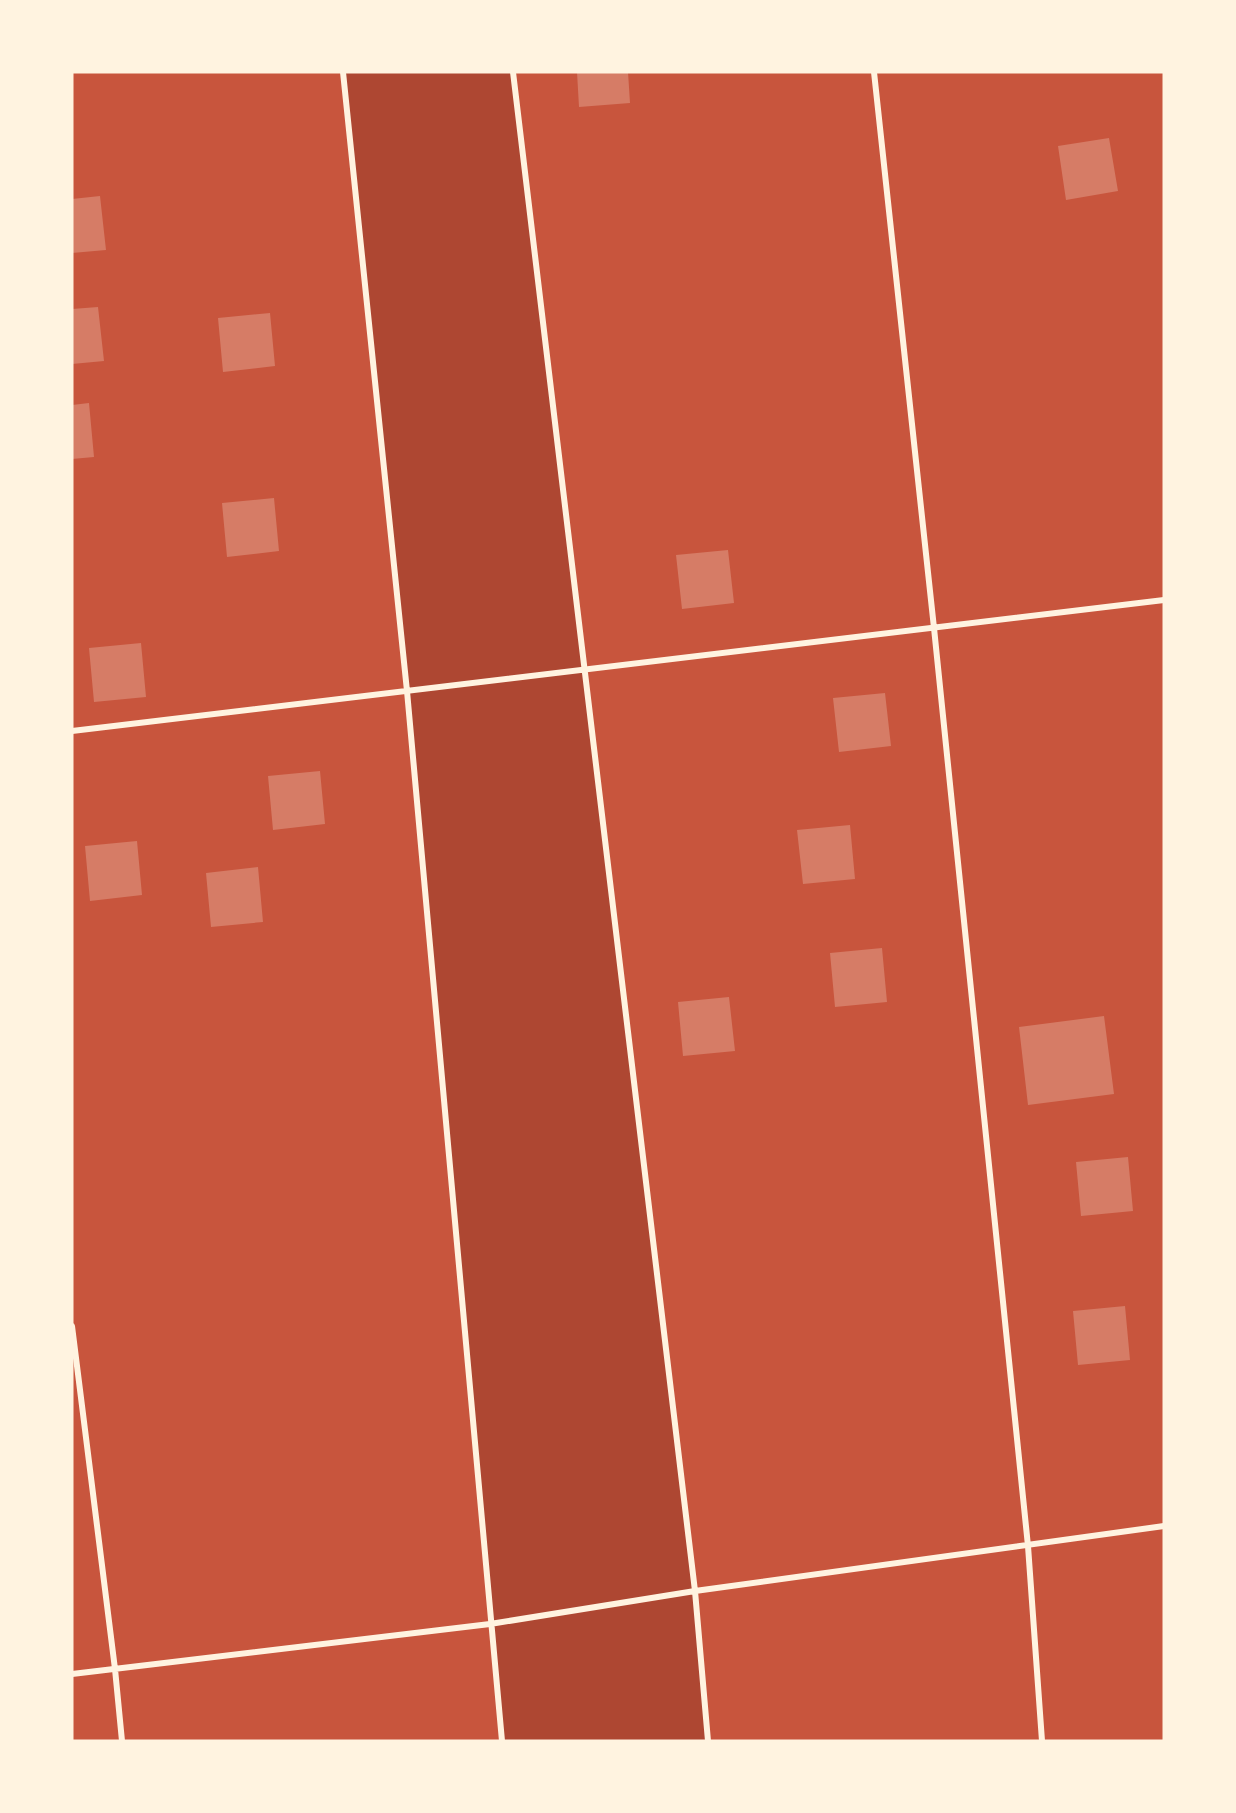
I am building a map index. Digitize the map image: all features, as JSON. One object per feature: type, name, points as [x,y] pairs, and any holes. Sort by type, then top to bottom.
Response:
[{"type":"street","points":[[343,72],[407,691],[502,1741]]},
{"type":"street","points":[[513,72],[695,1591],[708,1741]]},
{"type":"street","points":[[874,72],[934,627],[1028,1546],[1042,1741]]},
{"type":"street","points":[[72,731],[1164,600]]},
{"type":"street","points":[[72,1326],[116,1669],[122,1741]]},
{"type":"street","points":[[72,1674],[490,1624],[695,1591],[1164,1526]]},
{"type":"shaded area","points":[[343,72],[513,72],[710,1741],[502,1741],[407,691]]},
{"type":"building","points":[[577,72],[628,72],[630,103],[579,107]]},
{"type":"building","points":[[1109,138],[1118,191],[1066,200],[1058,146]]},
{"type":"building","points":[[100,196],[106,250],[72,253],[72,199]]},
{"type":"building","points":[[98,307],[104,361],[72,364],[72,309]]},
{"type":"building","points":[[270,313],[275,366],[223,372],[218,318]]},
{"type":"building","points":[[89,403],[94,457],[72,459],[72,405]]},
{"type":"building","points":[[274,498],[279,551],[227,557],[222,503]]},
{"type":"building","points":[[728,550],[734,603],[682,609],[676,555]]},
{"type":"building","points":[[141,643],[146,697],[94,702],[89,648]]},
{"type":"building","points":[[885,693],[891,746],[839,752],[833,698]]},
{"type":"building","points":[[320,771],[325,824],[273,830],[268,776]]},
{"type":"building","points":[[850,825],[855,879],[803,884],[797,830]]},
{"type":"building","points":[[137,841],[142,895],[90,901],[85,846]]},
{"type":"building","points":[[258,867],[263,922],[211,927],[206,873]]},
{"type":"building","points":[[882,948],[887,1002],[835,1007],[830,953]]},
{"type":"building","points":[[729,997],[735,1051],[683,1056],[678,1002]]},
{"type":"building","points":[[1104,1016],[1114,1094],[1028,1105],[1019,1027]]},
{"type":"building","points":[[1128,1157],[1133,1211],[1081,1216],[1076,1162]]},
{"type":"building","points":[[1125,1306],[1130,1360],[1078,1365],[1073,1311]]}]
